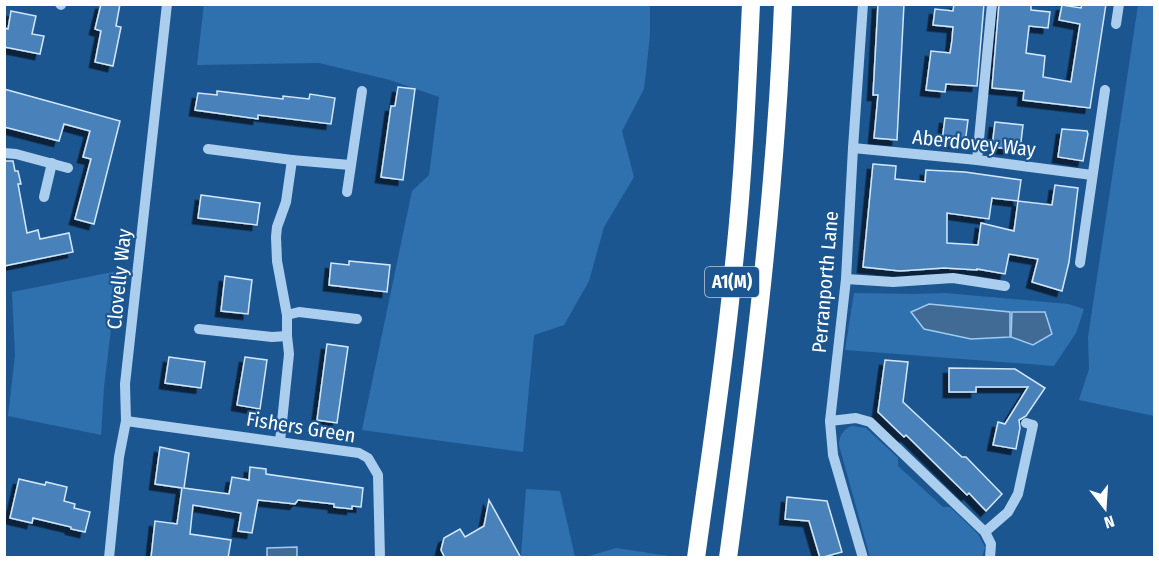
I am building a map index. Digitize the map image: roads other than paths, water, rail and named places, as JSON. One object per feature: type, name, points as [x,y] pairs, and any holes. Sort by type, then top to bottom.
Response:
[{"type":"highway","name":"A1(M)","points":[[696,558],[734,272],[751,4]]},
{"type":"highway","name":"A1(M)","points":[[728,558],[764,271],[774,166],[783,4]]},
{"type":"street","name":"Clovelly Way","points":[[109,558],[119,457],[126,421],[125,384],[167,4]]},
{"type":"street","name":"Perranporth Lane","points":[[863,4],[846,279],[830,421],[832,455],[863,558]]},
{"type":"street","points":[[977,160],[992,4]]},
{"type":"street","points":[[1116,24],[1119,4]]},
{"type":"street","points":[[1080,263],[1105,90]]},
{"type":"street","points":[[347,192],[362,91]]},
{"type":"street","name":"Aberdovey Way","points":[[853,148],[977,160],[1092,175]]},
{"type":"street","points":[[208,149],[350,165]]},
{"type":"street","points":[[4,153],[68,168]]},
{"type":"street","points":[[280,441],[289,354],[288,315],[277,261],[276,237],[286,202],[292,160]]},
{"type":"street","points":[[44,197],[52,163]]},
{"type":"street","points":[[846,279],[893,282],[953,278],[1005,286]]},
{"type":"street","points":[[288,315],[299,312],[357,319]]},
{"type":"street","points":[[199,329],[272,337],[287,336]]},
{"type":"street","points":[[830,421],[856,418],[870,422],[985,532],[991,544],[990,558]]},
{"type":"street","name":"Fishers Green","points":[[126,421],[359,453],[368,458],[378,475],[380,558]]},
{"type":"street","points":[[985,532],[1008,512],[1018,494],[1033,425],[1026,423]]}]
